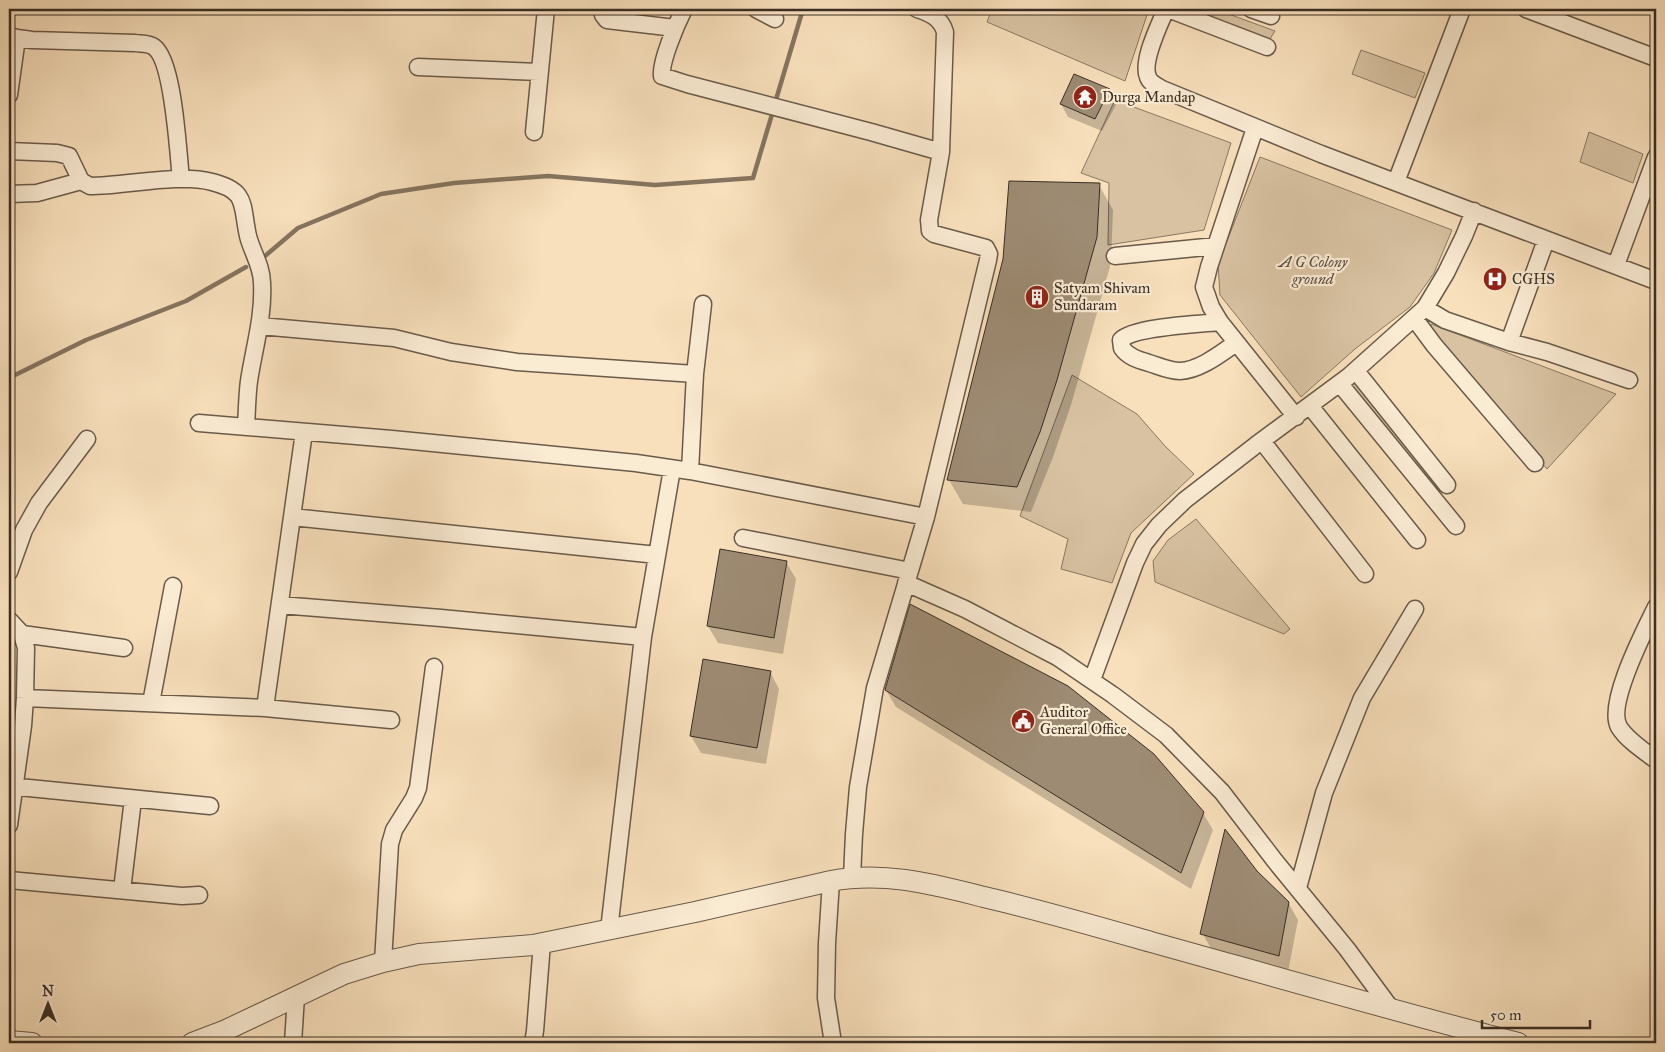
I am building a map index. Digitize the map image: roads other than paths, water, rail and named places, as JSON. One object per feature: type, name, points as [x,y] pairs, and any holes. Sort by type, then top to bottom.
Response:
[{"type":"street","points":[[534,132],[546,9]]},
{"type":"street","points":[[602,9],[603,15],[608,20],[675,28]]},
{"type":"street","points":[[684,9],[675,28],[661,72],[662,76],[941,152]]},
{"type":"street","points":[[756,9],[775,18]]},
{"type":"street","points":[[852,877],[858,787],[875,688],[926,518],[989,254],[986,248],[934,234],[930,231],[929,220],[941,152],[945,32],[941,21],[917,9]]},
{"type":"street","points":[[1267,47],[1167,9],[1147,63],[1147,75],[1150,81],[1162,89],[1255,128],[1656,281]]},
{"type":"street","points":[[1252,9],[1271,16]]},
{"type":"street","points":[[1396,182],[1462,9]]},
{"type":"street","points":[[1526,9],[1566,16],[1656,58]]},
{"type":"street","points":[[9,95],[13,37],[71,42],[135,43],[155,47],[165,67],[174,102],[181,180]]},
{"type":"street","points":[[418,66],[539,72]]},
{"type":"street","points":[[1255,128],[1204,286],[1211,307],[1220,322],[1296,417]]},
{"type":"street","points":[[9,151],[56,153],[69,156],[81,181],[86,185],[96,186],[181,180],[210,181],[235,191],[239,195],[249,238],[261,271],[262,283],[260,326],[249,382],[246,426]]},
{"type":"street","points":[[1616,265],[1656,157]]},
{"type":"street","points":[[9,194],[37,193],[81,181]]},
{"type":"street","points":[[1092,680],[1135,563],[1144,544],[1159,525],[1185,500],[1356,372],[1420,313],[1453,260],[1474,211]]},
{"type":"street","points":[[1509,342],[1546,240]]},
{"type":"street","points":[[1115,256],[1216,246]]},
{"type":"street","points":[[690,471],[695,374],[703,304]]},
{"type":"street","points":[[1420,313],[1629,380]]},
{"type":"street","points":[[1420,313],[1434,345],[1535,463]]},
{"type":"street","points":[[1220,322],[1145,330],[1124,337],[1121,340],[1122,348],[1130,356],[1163,368],[1178,371],[1189,370],[1201,365],[1236,344]]},
{"type":"street","points":[[260,326],[394,338],[451,352],[517,362],[695,374]]},
{"type":"street","points":[[1356,372],[1448,485]]},
{"type":"street","points":[[1340,384],[1456,526]]},
{"type":"street","points":[[1310,406],[1417,540]]},
{"type":"street","points":[[199,422],[636,463],[690,471],[926,518]]},
{"type":"street","points":[[265,708],[304,432]]},
{"type":"street","points":[[9,572],[24,530],[39,504],[87,439]]},
{"type":"street","points":[[1262,441],[1365,574]]},
{"type":"street","points":[[609,930],[642,637],[672,469]]},
{"type":"street","points":[[292,517],[658,555]]},
{"type":"street","points":[[743,538],[908,577],[1056,657],[1092,680],[1173,742],[1222,792],[1275,861],[1347,949],[1392,1010]]},
{"type":"street","points":[[151,703],[173,586]]},
{"type":"street","points":[[280,605],[642,637]]},
{"type":"street","points":[[1656,607],[1623,684],[1618,698],[1616,719],[1618,726],[1624,733],[1656,760]]},
{"type":"street","points":[[1298,888],[1324,794],[1362,698],[1415,609]]},
{"type":"street","points":[[9,620],[22,634],[26,648],[25,698],[12,787],[9,825]]},
{"type":"street","points":[[22,634],[124,648]]},
{"type":"street","points":[[383,962],[390,844],[394,830],[418,788],[434,667]]},
{"type":"street","points":[[25,698],[265,708],[391,720]]},
{"type":"street","points":[[12,787],[210,806]]},
{"type":"street","points":[[122,890],[133,799]]},
{"type":"street","points":[[192,1043],[226,1030],[344,974],[383,962],[420,954],[476,951],[542,944],[852,877],[907,880],[999,900],[1392,1010],[1518,1043]]},
{"type":"street","points":[[9,880],[190,896],[198,895]]},
{"type":"street","points":[[831,881],[826,998],[833,1043]]},
{"type":"street","points":[[533,1043],[542,944]]},
{"type":"street","points":[[293,1043],[296,996]]},
{"type":"street","points":[[9,1041],[32,1043]]},
{"type":"waterway","points":[[775,103],[803,9]]},
{"type":"waterway","points":[[265,256],[298,228],[381,194],[454,183],[548,176],[655,185],[753,178],[773,111]]},
{"type":"waterway","points":[[9,378],[86,340],[186,301],[246,267]]},
{"type":"place","name":"Durga Mandap","points":[[1085,97]]},
{"type":"place","name":"CGHS","points":[[1495,279]]},
{"type":"place","name":"Satyam Shivam Sundaram","points":[[1037,297]]},
{"type":"place","name":"Auditor General Office","points":[[1023,721]]},
{"type":"park label","name":"A G Colony ground","points":[[1313,270]]}]
